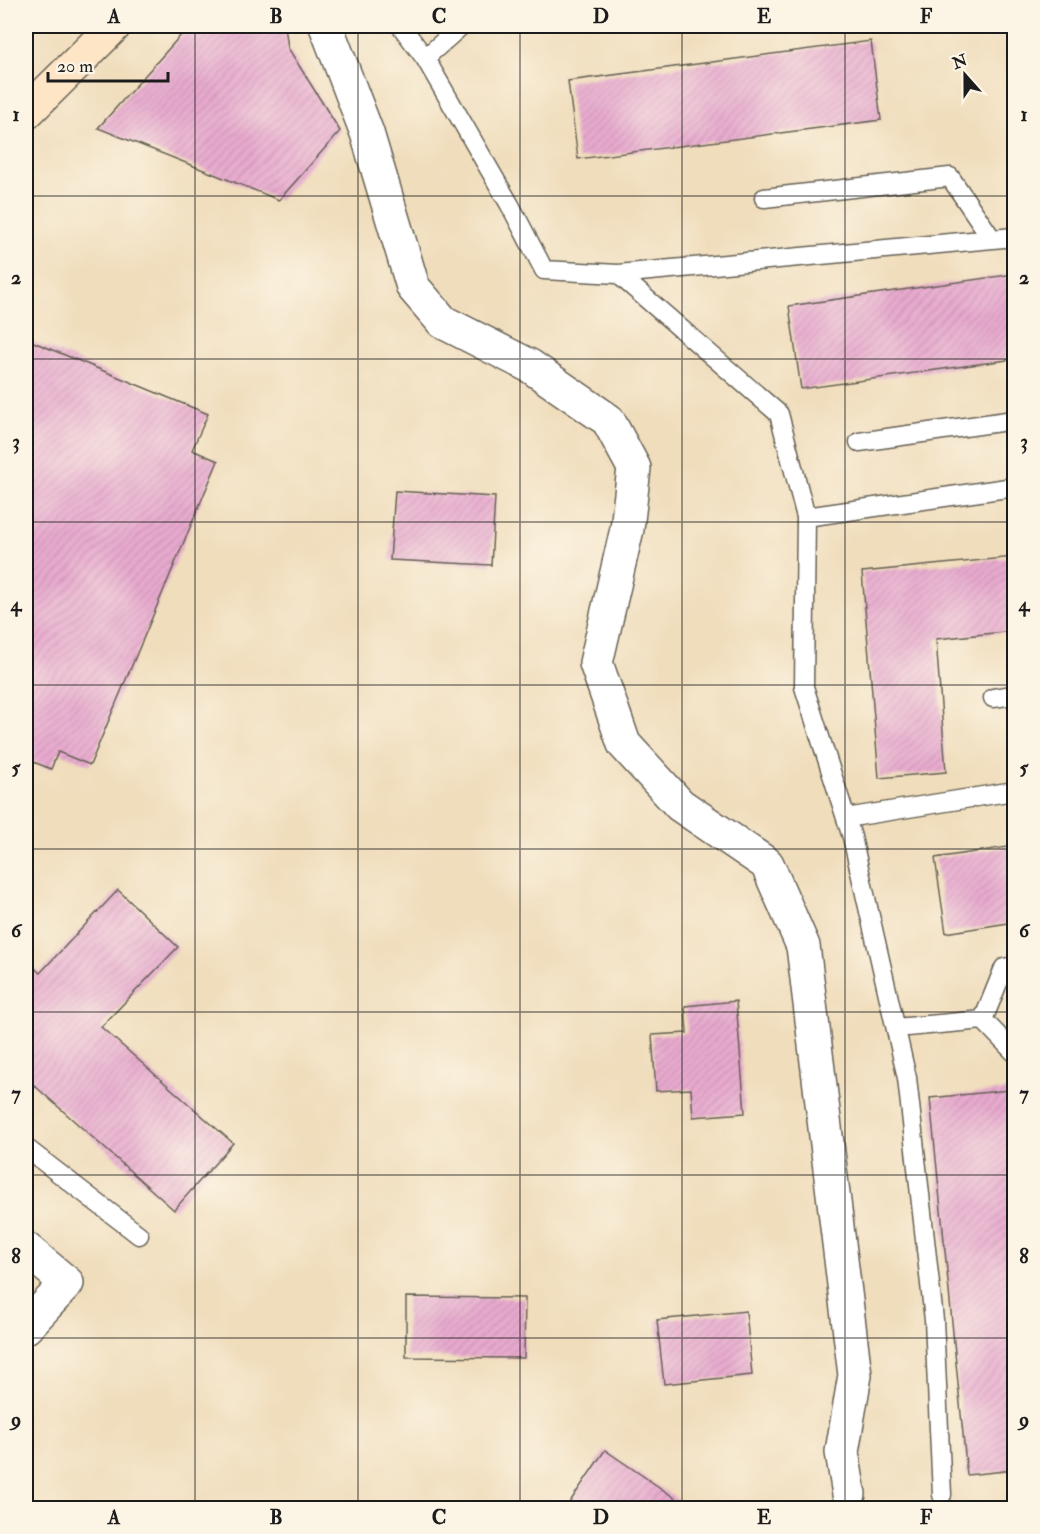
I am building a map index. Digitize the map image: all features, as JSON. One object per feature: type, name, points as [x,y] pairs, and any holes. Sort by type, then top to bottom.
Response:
[{"type":"street","points":[[26,112],[114,26]]},
{"type":"street","points":[[326,26],[367,133],[413,287],[443,322],[530,366],[608,420],[634,468],[627,529],[596,663],[624,744],[680,805],[766,864],[803,946],[855,1375],[842,1452],[849,1494]]},
{"type":"street","points":[[26,1249],[67,1283],[26,1327]]},
{"type":"lane","points":[[401,26],[425,58],[510,205],[544,270],[618,274],[1014,237]]},
{"type":"lane","points":[[425,58],[462,26]]},
{"type":"lane","points":[[764,198],[950,177],[992,239]]},
{"type":"lane","points":[[618,274],[779,414],[806,517],[804,687],[852,837],[907,1078],[934,1320],[942,1495]]},
{"type":"lane","points":[[859,442],[1014,420]]},
{"type":"lane","points":[[806,517],[1014,487]]},
{"type":"lane","points":[[993,698],[1014,695]]},
{"type":"lane","points":[[846,818],[1014,791]]},
{"type":"lane","points":[[983,1020],[1004,969],[1014,966]]},
{"type":"lane","points":[[896,1028],[983,1020]]},
{"type":"lane","points":[[983,1020],[1014,1052]]},
{"type":"lane","points":[[26,1148],[139,1235]]},
{"type":"building","points":[[189,26],[285,26],[288,48],[340,131],[279,200],[98,128]]},
{"type":"building","points":[[871,41],[881,120],[578,159],[568,81]]},
{"type":"building","points":[[1014,274],[1014,359],[801,389],[789,306]]},
{"type":"building","points":[[26,339],[208,414],[192,450],[218,461],[90,765],[58,752],[51,769],[26,759]]},
{"type":"building","points":[[395,491],[495,497],[491,565],[390,560]]},
{"type":"building","points":[[1014,557],[1014,631],[936,639],[946,772],[879,778],[862,572]]},
{"type":"building","points":[[1014,846],[1014,922],[946,933],[935,858]]},
{"type":"building","points":[[118,890],[178,947],[101,1027],[233,1143],[174,1210],[26,1078],[26,960],[40,973]]},
{"type":"building","points":[[736,1001],[745,1113],[693,1117],[691,1089],[656,1091],[652,1035],[687,1033],[685,1006]]},
{"type":"building","points":[[1010,1090],[1014,1136],[1014,1470],[967,1475],[930,1098]]},
{"type":"building","points":[[406,1297],[525,1298],[524,1358],[406,1357]]},
{"type":"building","points":[[746,1311],[752,1375],[664,1384],[657,1320]]},
{"type":"building","points":[[605,1450],[691,1509],[565,1509]]}]
